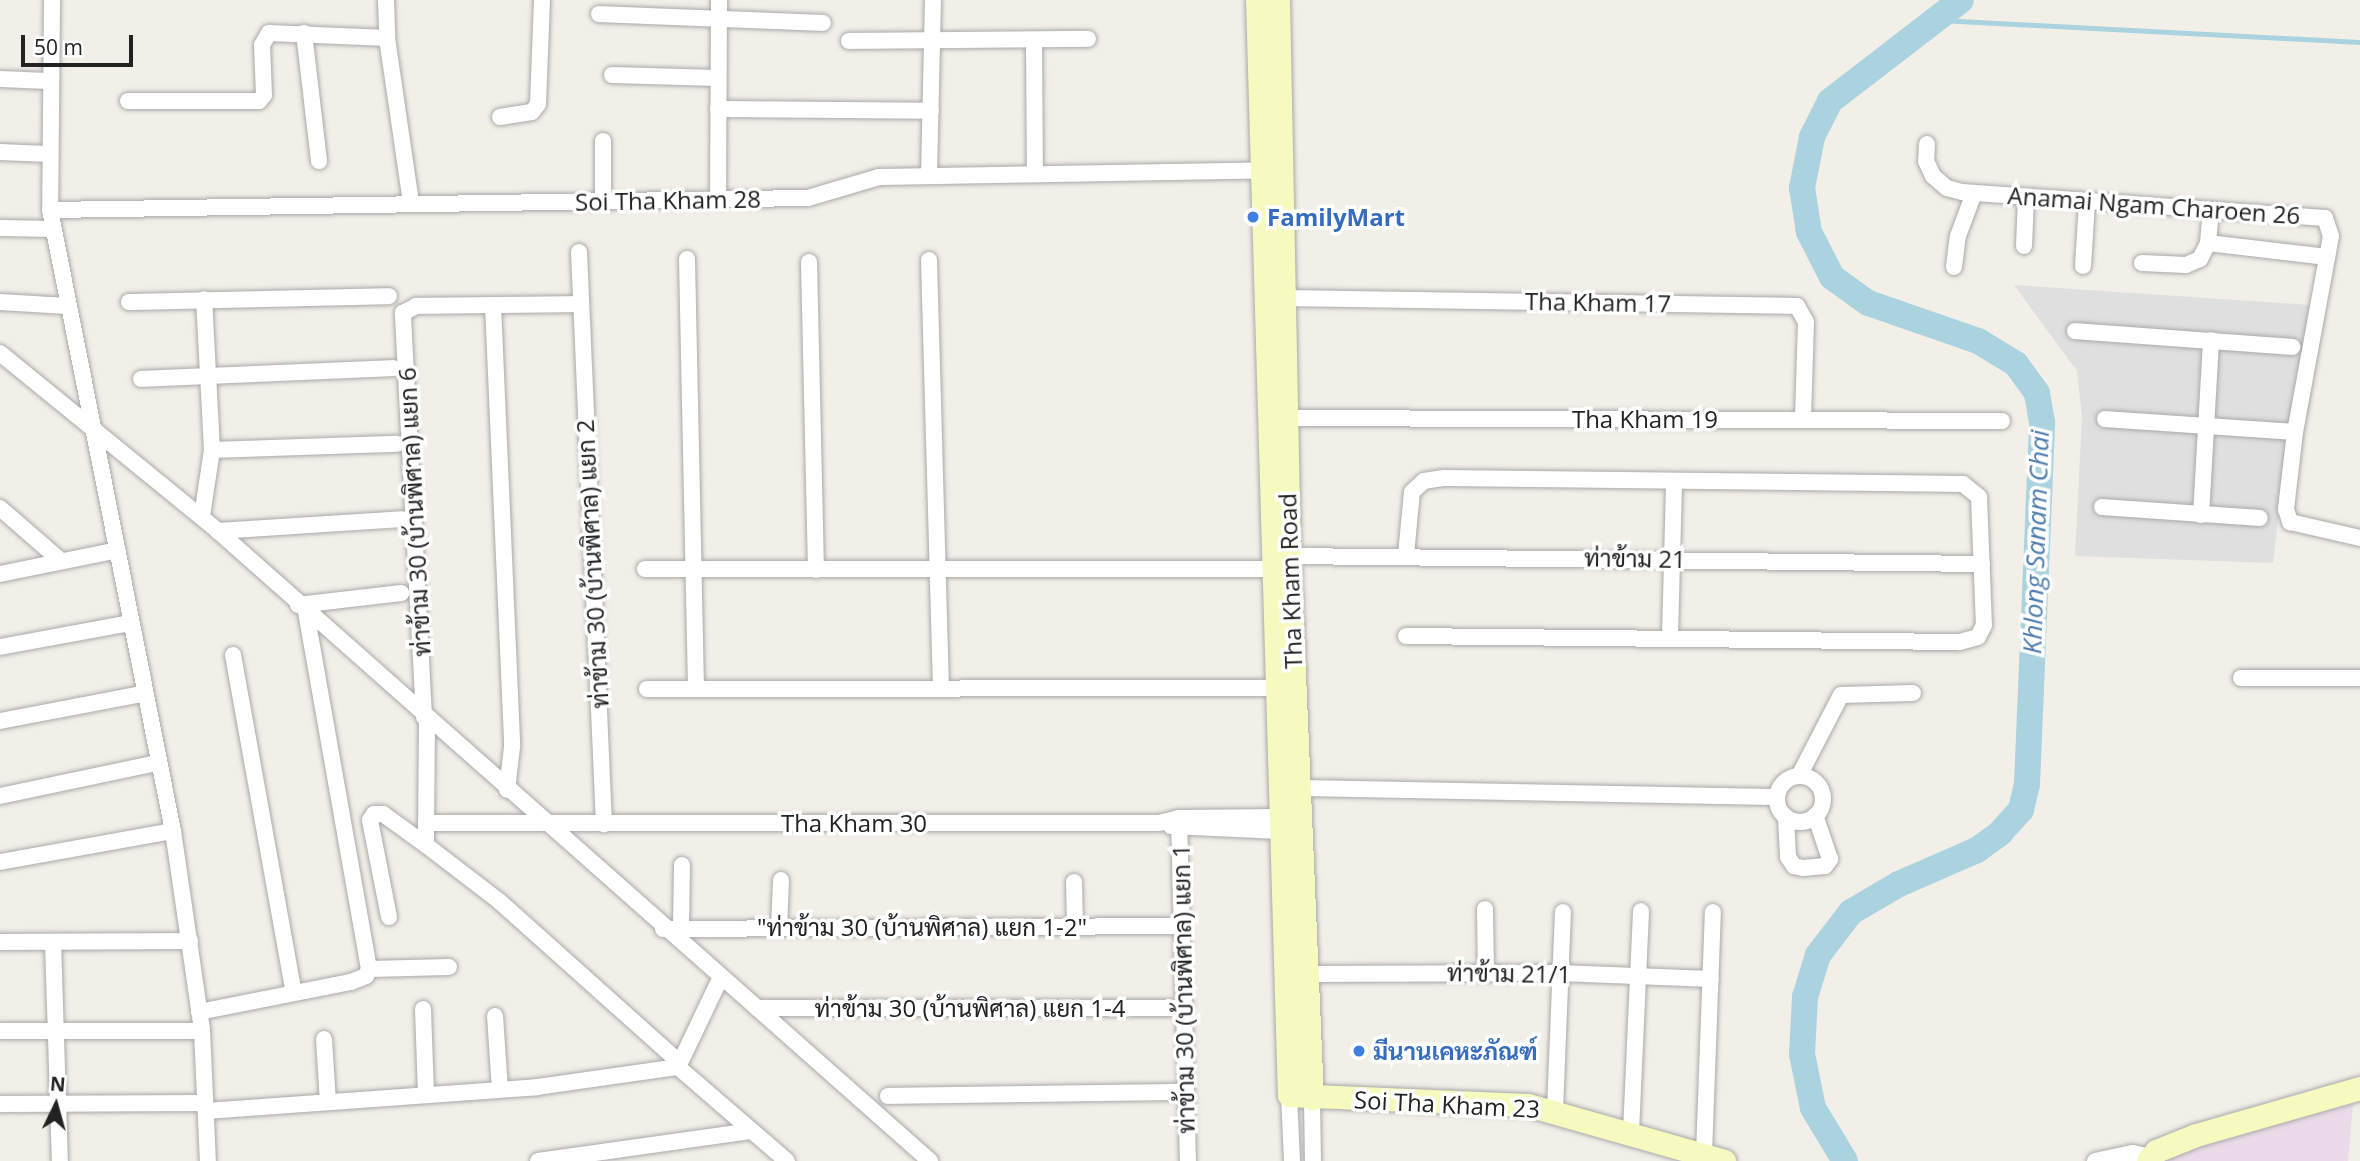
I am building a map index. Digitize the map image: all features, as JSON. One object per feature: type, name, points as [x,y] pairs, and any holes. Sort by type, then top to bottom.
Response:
[{"type":"street","points":[[51,0],[48,81],[50,210],[66,306],[118,550],[142,694],[173,831],[200,1012],[208,1161]]},
{"type":"street","points":[[386,0],[387,38],[411,202]]},
{"type":"street","points":[[500,117],[532,112],[538,104],[542,0]]},
{"type":"street","points":[[718,200],[719,0]]},
{"type":"street","points":[[929,175],[933,0]]},
{"type":"street","name":"Tha Kham Road","points":[[1257,0],[1284,298],[1287,418],[1276,688],[1292,1161]]},
{"type":"street","name":"Tha Kham Road","points":[[1278,0],[1273,170],[1280,562],[1297,788],[1307,974],[1312,1161]]},
{"type":"street","points":[[599,14],[823,23]]},
{"type":"street","points":[[128,101],[259,101],[264,95],[264,38],[269,33],[387,38]]},
{"type":"street","points":[[304,33],[319,161]]},
{"type":"street","points":[[849,41],[1088,39]]},
{"type":"street","points":[[1034,41],[1035,174]]},
{"type":"street","points":[[612,75],[718,78]]},
{"type":"street","points":[[0,79],[48,81]]},
{"type":"street","points":[[718,109],[931,111]]},
{"type":"street","points":[[603,141],[603,201]]},
{"type":"street","name":"Anamai Ngam Charoen 26","points":[[1927,144],[1926,161],[1933,176],[1947,188],[1974,194],[2325,218],[2331,226],[2286,496],[2290,522],[2360,538]]},
{"type":"street","points":[[0,152],[48,154]]},
{"type":"street","name":"Soi Tha Kham 28","points":[[50,210],[285,208],[411,202],[808,198],[879,177],[1273,170]]},
{"type":"street","points":[[1954,267],[1958,236],[1974,194]]},
{"type":"street","points":[[2024,246],[2026,198]]},
{"type":"street","points":[[2083,266],[2087,203]]},
{"type":"street","points":[[2142,263],[2192,264],[2208,243],[2211,210]]},
{"type":"street","points":[[0,228],[53,229]]},
{"type":"street","points":[[2208,243],[2326,257]]},
{"type":"street","name":"ท่าข้าม 30 (บ้านพิศาล) แยก 2","points":[[579,252],[604,824]]},
{"type":"street","points":[[687,259],[696,688]]},
{"type":"street","points":[[929,260],[941,689]]},
{"type":"street","points":[[809,262],[816,570]]},
{"type":"street","points":[[129,302],[389,296]]},
{"type":"street","name":"Tha Kham 17","points":[[1284,298],[1797,306],[1806,323],[1803,419]]},
{"type":"street","points":[[202,516],[212,450],[204,299]]},
{"type":"street","points":[[0,303],[66,306]]},
{"type":"street","points":[[508,790],[512,747],[493,305],[580,304]]},
{"type":"street","name":"ท่าข้าม 30 (บ้านพิศาล) แยก 6","points":[[426,845],[426,719],[403,313],[408,307],[493,305]]},
{"type":"street","points":[[2075,331],[2292,347]]},
{"type":"street","points":[[2201,515],[2211,340]]},
{"type":"street","points":[[0,353],[91,431],[202,516],[302,609],[549,825],[663,929],[930,1161]]},
{"type":"street","points":[[141,379],[393,368]]},
{"type":"street","name":"Tha Kham 19","points":[[1287,418],[2002,421]]},
{"type":"street","points":[[2105,419],[2295,432]]},
{"type":"street","points":[[212,450],[397,444]]},
{"type":"street","points":[[1406,555],[1412,492],[1424,481],[1444,478],[1674,484],[1963,484],[1979,497],[1984,625],[1978,637],[1969,641],[1406,636]]},
{"type":"street","points":[[1671,637],[1674,484]]},
{"type":"street","points":[[2102,507],[2260,518]]},
{"type":"street","points":[[0,508],[61,561]]},
{"type":"street","points":[[218,531],[402,519]]},
{"type":"street","points":[[0,574],[118,550]]},
{"type":"street","name":"ท่าข้าม 21","points":[[645,569],[816,570],[1280,562],[1406,555],[1982,564]]},
{"type":"street","points":[[302,609],[401,593]]},
{"type":"street","points":[[200,1012],[361,979],[369,969],[302,609]]},
{"type":"street","points":[[0,647],[131,623]]},
{"type":"street","points":[[233,655],[295,993]]},
{"type":"street","points":[[2241,678],[2360,678]]},
{"type":"street","points":[[647,689],[1276,688]]},
{"type":"street","points":[[1799,776],[1840,695],[1913,693]]},
{"type":"street","points":[[0,721],[142,694]]},
{"type":"street","points":[[0,796],[156,763]]},
{"type":"street","points":[[1777,797],[1786,780],[1799,776],[1819,786],[1823,802],[1815,816],[1798,822],[1786,817]]},
{"type":"street","points":[[1297,788],[1777,797]]},
{"type":"street","points":[[1777,797],[1786,817],[1788,857],[1794,866],[1825,866],[1830,859],[1815,816]]},
{"type":"street","points":[[389,917],[370,820],[383,814],[499,901],[787,1161]]},
{"type":"street","name":"Tha Kham 30","points":[[426,823],[1279,824]]},
{"type":"street","name":"ท่าข้าม 30 (บ้านพิศาล) แยก 1","points":[[1179,823],[1188,1161]]},
{"type":"street","points":[[0,862],[173,831]]},
{"type":"street","points":[[681,929],[682,865]]},
{"type":"street","points":[[779,928],[781,880]]},
{"type":"street","points":[[1074,882],[1075,926]]},
{"type":"street","points":[[1485,909],[1486,972]]},
{"type":"street","points":[[1631,1132],[1641,911]]},
{"type":"street","points":[[1555,1110],[1563,912]]},
{"type":"street","points":[[1713,912],[1711,979],[1714,1158]]},
{"type":"street","name":"\"ท่าข้าม 30 (บ้านพิศาล) แยก 1-2\"","points":[[663,929],[1180,926]]},
{"type":"street","points":[[0,942],[190,941]]},
{"type":"street","points":[[53,942],[60,1161]]},
{"type":"street","points":[[369,969],[449,967]]},
{"type":"street","name":"ท่าข้าม 21/1","points":[[1307,974],[1486,972],[1711,979]]},
{"type":"street","points":[[678,1064],[720,979]]},
{"type":"street","name":"ท่าข้าม 30 (บ้านพิศาล) แยก 1-4","points":[[757,1009],[1182,1008]]},
{"type":"street","points":[[424,1009],[426,1095]]},
{"type":"street","points":[[495,1016],[500,1090]]},
{"type":"street","points":[[0,1031],[202,1031]]},
{"type":"street","points":[[324,1038],[328,1102]]},
{"type":"street","points":[[0,1104],[206,1107],[328,1102],[500,1090],[678,1064]]},
{"type":"street","points":[[2095,1161],[2133,1153],[2149,1159],[2196,1135],[2360,1088]]},
{"type":"street","points":[[888,1096],[1185,1092]]},
{"type":"street","name":"Soi Tha Kham 23","points":[[1289,1095],[1312,1099],[1508,1103],[1555,1110],[1714,1158]]},
{"type":"street","points":[[538,1161],[752,1131]]},
{"type":"shaded area","points":[[2014,285],[2311,305],[2287,438],[2273,563],[2075,556],[2082,417],[2077,371]]},
{"type":"shaded area","points":[[2353,1104],[2348,1161],[2162,1161],[2186,1146]]},
{"type":"waterway","name":"Khlong Sanam Chai","points":[[1845,1161],[1813,1108],[1802,1054],[1805,997],[1818,955],[1851,912],[1899,884],[1977,850],[2000,833],[2021,810],[2027,784],[2042,422],[2037,393],[2016,364],[1978,341],[1868,303],[1832,277],[1809,232],[1802,188],[1812,137],[1830,101],[1961,0]]},
{"type":"waterway","points":[[1940,20],[2360,42]]},
{"type":"place","name":"FamilyMart","points":[[1253,217]]},
{"type":"place","name":"มีนานเคหะภัณฑ์","points":[[1359,1051]]}]
